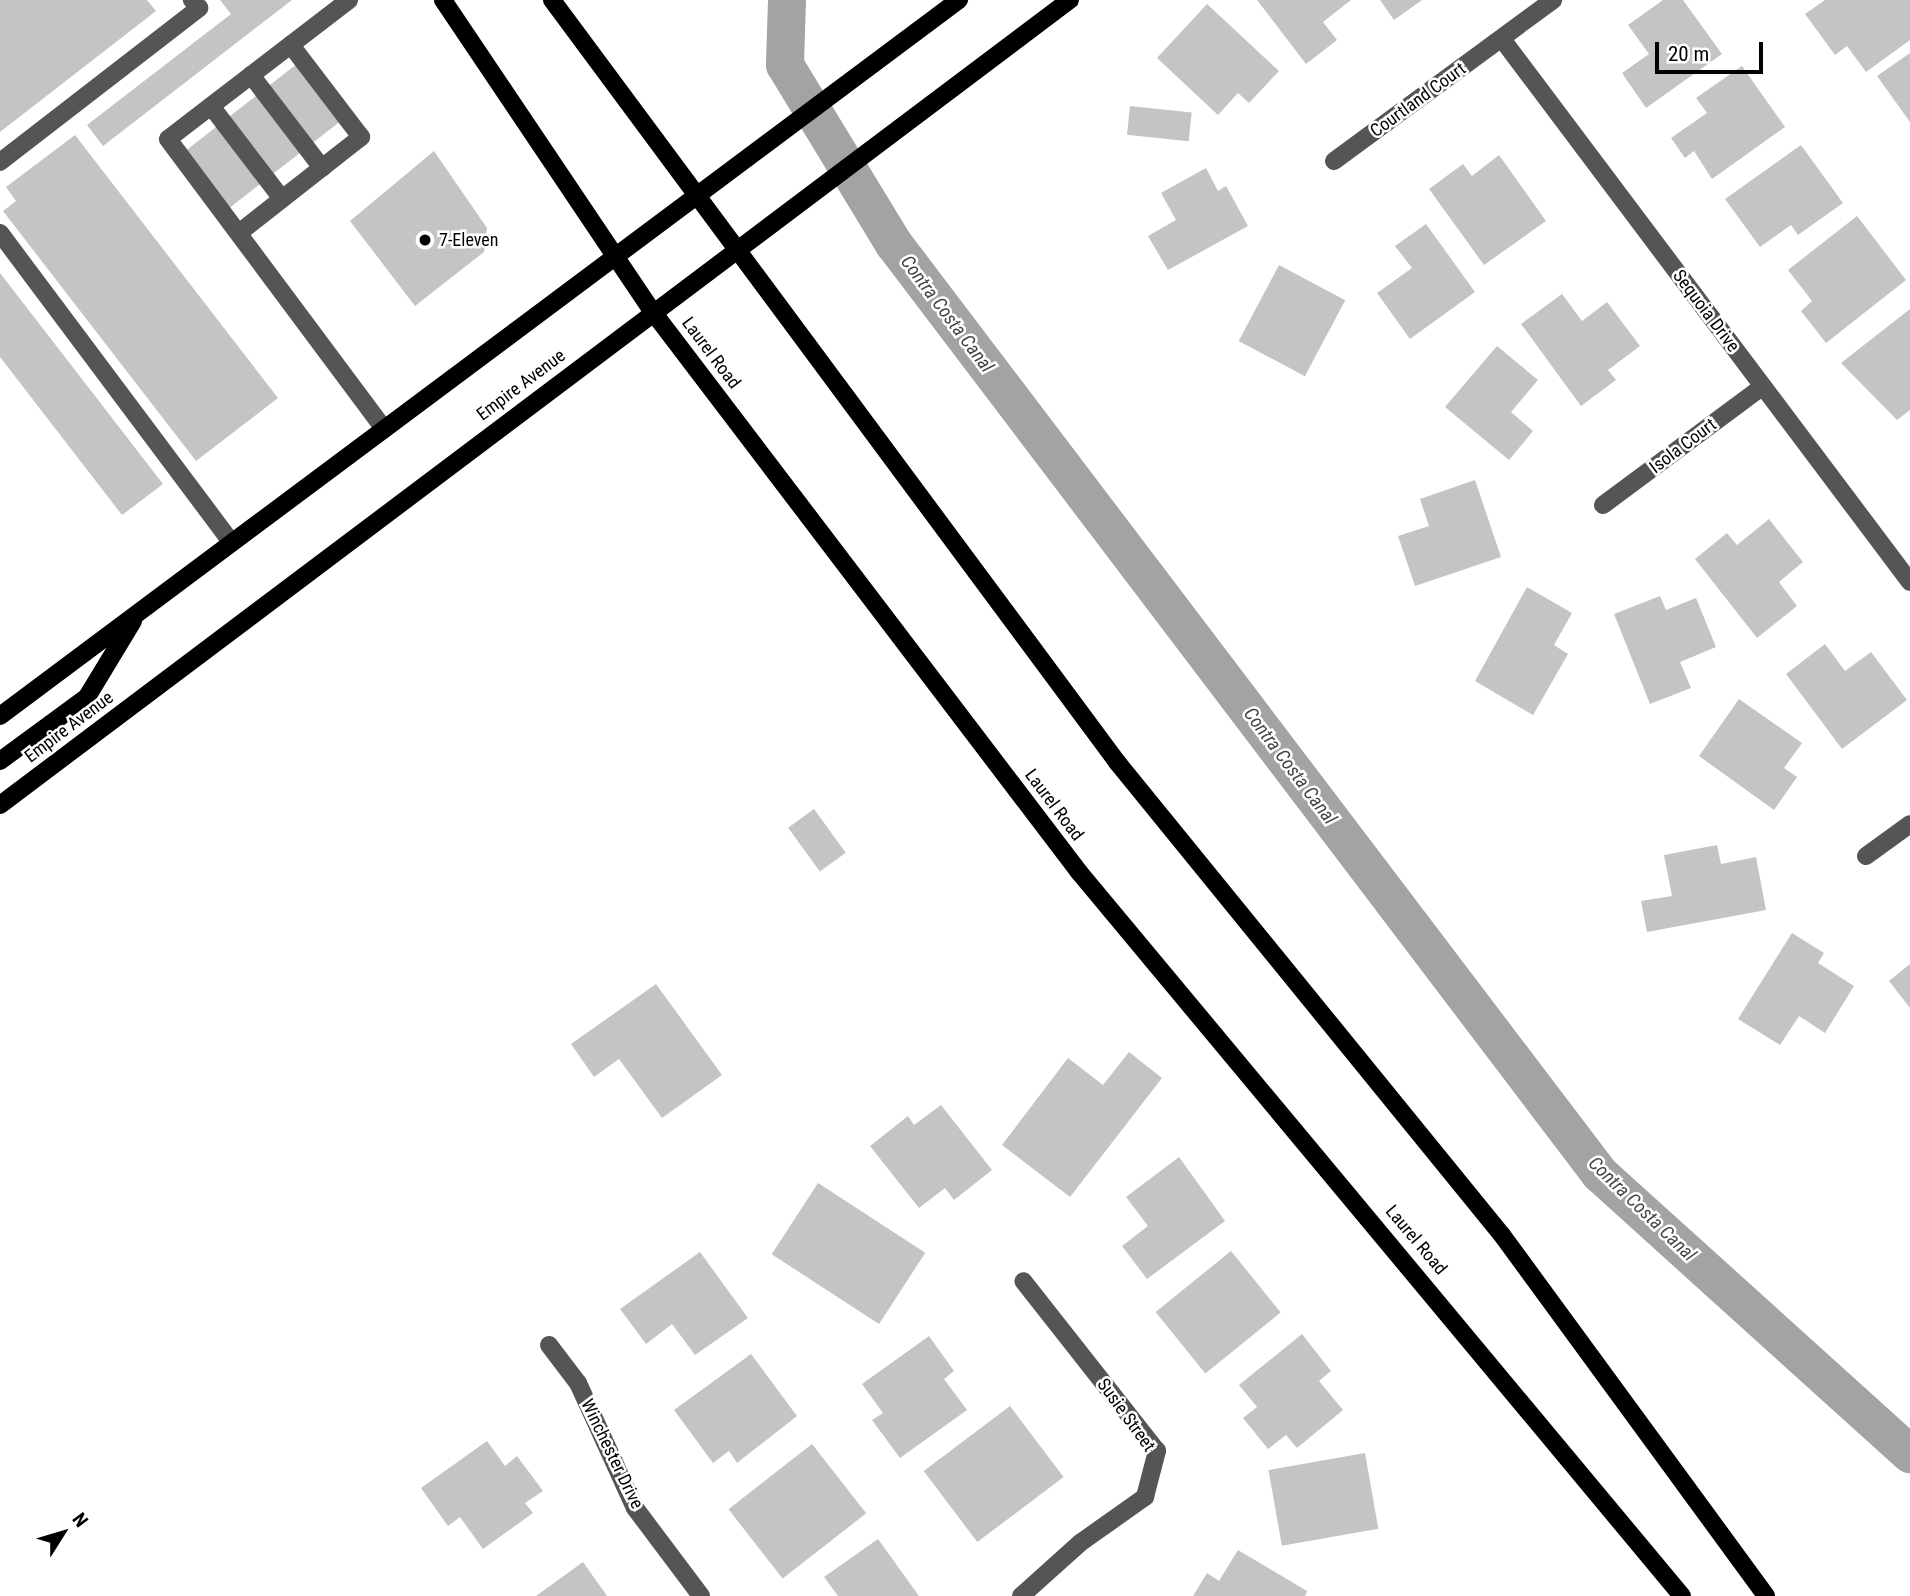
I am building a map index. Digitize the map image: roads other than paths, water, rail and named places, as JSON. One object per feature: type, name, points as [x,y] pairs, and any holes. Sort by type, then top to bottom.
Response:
[{"type":"main road","name":"Laurel Road","points":[[443,0],[653,312],[1079,872],[1682,1596]]},
{"type":"main road","points":[[552,0],[1117,762],[1502,1235],[1766,1596]]},
{"type":"main road","points":[[0,716],[383,427],[960,0]]},
{"type":"main road","name":"Empire Avenue","points":[[0,805],[1069,0]]},
{"type":"main road","points":[[0,761],[87,697],[137,614]]},
{"type":"street","points":[[0,162],[199,8],[192,0]]},
{"type":"street","points":[[349,0],[168,139],[383,427]]},
{"type":"street","name":"Courtland Court","points":[[1334,161],[1553,0]]},
{"type":"street","name":"Sequoia Drive","points":[[1502,39],[1910,582]]},
{"type":"street","points":[[240,232],[362,137],[291,45]]},
{"type":"street","points":[[251,75],[322,168]]},
{"type":"street","points":[[211,106],[282,199]]},
{"type":"street","points":[[0,233],[231,542]]},
{"type":"street","name":"Isola Court","points":[[1603,505],[1763,386]]},
{"type":"street","points":[[1866,856],[1910,824]]},
{"type":"street","name":"Susie Street","points":[[1021,1596],[1080,1543],[1145,1497],[1157,1451],[1023,1281]]},
{"type":"street","name":"Winchester Drive","points":[[549,1345],[578,1383],[635,1508],[701,1596]]},
{"type":"waterway","name":"Contra Costa Canal","points":[[787,0],[785,65],[894,244],[1600,1174],[1910,1454]]},
{"type":"place","name":"7-Eleven","points":[[425,240]]}]
